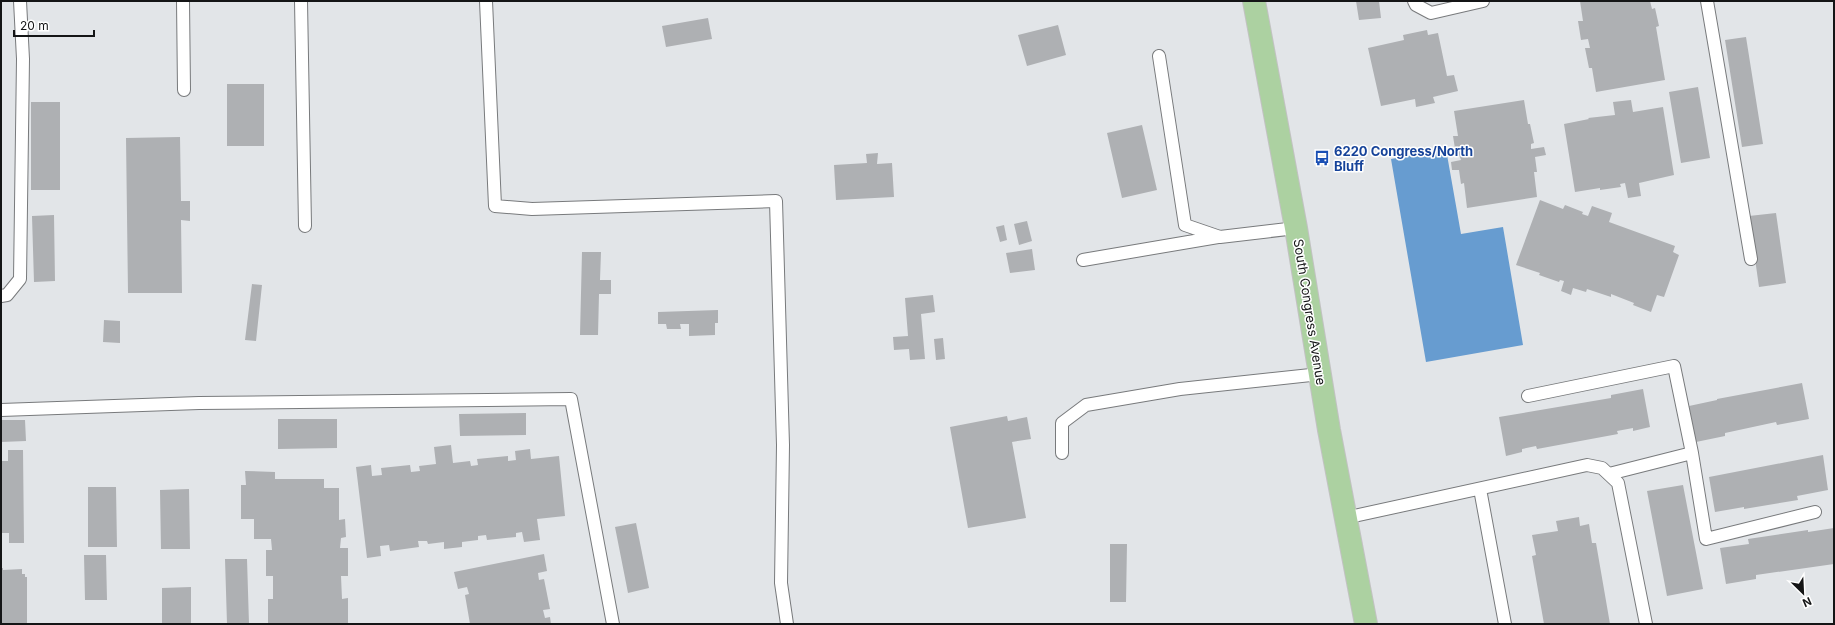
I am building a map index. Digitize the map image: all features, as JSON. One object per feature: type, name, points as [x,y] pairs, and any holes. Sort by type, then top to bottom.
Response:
[{"type":"main road","points":[[1240,1],[1255,11]]},
{"type":"main road","name":"South Congress Avenue","points":[[1255,11],[1296,228],[1345,518],[1366,624]]},
{"type":"lane","points":[[1,296],[7,295],[20,279],[23,60],[20,1]]},
{"type":"lane","points":[[184,1],[184,90]]},
{"type":"lane","points":[[301,1],[305,226]]},
{"type":"lane","points":[[486,1],[495,206],[532,209],[776,201],[783,445],[781,583],[787,624]]},
{"type":"lane","points":[[1414,1],[1416,5],[1431,13],[1482,1]]},
{"type":"lane","points":[[1707,1],[1751,259]]},
{"type":"lane","points":[[1159,56],[1185,225],[1220,237]]},
{"type":"lane","points":[[1083,260],[1220,237],[1296,228]]},
{"type":"lane","points":[[1528,396],[1674,366],[1692,453],[1706,538],[1814,512]]},
{"type":"lane","points":[[1062,453],[1062,423],[1086,405],[1180,389],[1320,374]]},
{"type":"lane","points":[[1,410],[199,403],[571,399],[613,624]]},
{"type":"lane","points":[[1609,474],[1692,453]]},
{"type":"lane","points":[[1345,518],[1587,465],[1602,468],[1618,483],[1646,624]]},
{"type":"lane","points":[[1480,489],[1505,624]]},
{"type":"water","points":[[1446,149],[1461,234],[1503,227],[1523,345],[1426,362],[1391,159]]},
{"type":"building","points":[[1356,1],[1379,1],[1381,18],[1359,20]]},
{"type":"building","points":[[1580,1],[1650,1],[1652,9],[1655,8],[1659,26],[1656,27],[1665,80],[1596,92],[1592,68],[1589,68],[1585,48],[1590,48],[1588,39],[1581,40],[1578,21],[1583,21]]},
{"type":"building","points":[[708,18],[712,39],[666,47],[662,26]]},
{"type":"building","points":[[1058,25],[1066,55],[1027,66],[1018,35]]},
{"type":"building","points":[[1427,30],[1428,35],[1438,33],[1447,76],[1454,75],[1458,91],[1433,97],[1435,103],[1416,107],[1415,99],[1381,106],[1368,48],[1404,40],[1403,35]]},
{"type":"building","points":[[1746,37],[1763,144],[1742,147],[1725,40]]},
{"type":"building","points":[[227,84],[264,84],[264,146],[227,146]]},
{"type":"building","points":[[1698,87],[1710,158],[1681,163],[1669,92]]},
{"type":"building","points":[[1524,100],[1528,124],[1530,124],[1534,143],[1531,144],[1531,149],[1544,147],[1546,155],[1535,157],[1537,172],[1534,172],[1537,197],[1467,208],[1464,183],[1461,184],[1459,170],[1452,170],[1451,162],[1461,160],[1459,154],[1456,155],[1453,136],[1458,136],[1454,111]]},
{"type":"building","points":[[1631,100],[1633,112],[1663,107],[1674,175],[1639,183],[1641,196],[1628,198],[1625,183],[1620,184],[1621,187],[1600,190],[1600,188],[1575,192],[1564,124],[1589,119],[1588,118],[1615,115],[1613,102]]},
{"type":"building","points":[[31,102],[60,102],[60,190],[31,190]]},
{"type":"building","points":[[1142,125],[1157,190],[1122,198],[1107,133]]},
{"type":"building","points":[[180,137],[181,201],[190,201],[190,221],[181,220],[182,293],[128,293],[126,138]]},
{"type":"building","points":[[878,153],[877,164],[892,163],[894,197],[836,200],[834,165],[867,163],[866,154]]},
{"type":"building","points":[[1540,200],[1563,209],[1565,205],[1583,212],[1582,214],[1588,216],[1592,206],[1612,213],[1609,222],[1675,246],[1673,252],[1679,255],[1664,297],[1657,295],[1651,312],[1633,305],[1634,303],[1611,294],[1611,297],[1587,289],[1586,292],[1573,288],[1571,295],[1561,291],[1564,281],[1560,280],[1559,282],[1539,275],[1540,273],[1516,265]]},
{"type":"building","points":[[1776,213],[1786,283],[1759,287],[1749,216]]},
{"type":"building","points":[[54,215],[55,281],[34,282],[32,216]]},
{"type":"building","points":[[1027,221],[1032,241],[1019,245],[1014,224]]},
{"type":"building","points":[[1004,225],[1007,240],[1000,242],[996,227]]},
{"type":"building","points":[[1032,249],[1035,270],[1010,273],[1006,253]]},
{"type":"building","points":[[582,252],[601,252],[600,280],[611,280],[611,294],[599,294],[598,335],[580,335]]},
{"type":"building","points":[[252,284],[262,285],[256,341],[245,340]]},
{"type":"building","points":[[933,295],[935,312],[921,314],[925,359],[910,360],[909,349],[894,350],[893,337],[908,336],[905,298]]},
{"type":"building","points":[[718,310],[718,323],[715,323],[715,335],[689,336],[689,324],[680,324],[681,329],[667,329],[666,324],[658,324],[658,312]]},
{"type":"building","points":[[104,320],[120,321],[120,343],[103,342]]},
{"type":"building","points":[[943,338],[945,359],[936,360],[934,339]]},
{"type":"building","points":[[1802,383],[1809,419],[1777,425],[1776,422],[1725,433],[1725,436],[1696,442],[1689,406],[1717,399]]},
{"type":"building","points":[[1643,389],[1650,427],[1633,431],[1633,428],[1617,431],[1618,434],[1537,449],[1536,446],[1522,449],[1522,452],[1506,456],[1499,417],[1611,398],[1611,395]]},
{"type":"building","points":[[526,413],[526,435],[460,436],[459,414]]},
{"type":"building","points":[[1007,416],[1008,421],[1027,417],[1031,439],[1012,442],[1026,518],[968,528],[950,427]]},
{"type":"building","points":[[278,419],[337,419],[337,448],[278,449]]},
{"type":"building","points":[[1,420],[25,420],[26,441],[1,442]]},
{"type":"building","points":[[451,445],[453,463],[470,461],[471,466],[478,465],[477,459],[508,456],[508,461],[516,460],[515,451],[530,449],[531,459],[559,456],[565,516],[537,519],[540,540],[524,542],[522,532],[516,533],[516,537],[487,540],[486,535],[478,536],[478,540],[462,542],[462,547],[444,549],[444,542],[428,544],[427,541],[418,541],[419,547],[390,551],[389,545],[380,546],[381,556],[367,558],[356,467],[371,465],[372,476],[382,475],[381,468],[410,465],[411,472],[420,471],[419,466],[436,464],[434,447]]},
{"type":"building","points":[[8,450],[23,450],[24,543],[9,543],[9,533],[1,533],[1,461],[8,461]]},
{"type":"building","points":[[1823,455],[1828,490],[1797,496],[1798,500],[1715,512],[1709,477]]},
{"type":"building","points":[[245,471],[275,472],[275,479],[324,479],[324,488],[339,488],[339,520],[345,519],[346,537],[341,538],[340,548],[348,548],[348,576],[341,576],[342,599],[348,598],[348,624],[268,624],[268,599],[273,599],[273,576],[266,576],[266,550],[272,550],[271,539],[254,539],[254,519],[241,519],[241,485],[246,485]]},
{"type":"building","points":[[1683,485],[1703,589],[1667,596],[1647,491]]},
{"type":"building","points":[[88,487],[116,487],[117,547],[88,547]]},
{"type":"building","points":[[189,489],[190,549],[161,549],[160,490]]},
{"type":"building","points":[[1579,517],[1580,526],[1589,524],[1592,543],[1596,543],[1610,624],[1544,624],[1532,556],[1536,555],[1532,535],[1558,531],[1556,521]]},
{"type":"building","points":[[636,523],[649,588],[628,593],[615,527]]},
{"type":"building","points":[[1834,528],[1834,564],[1756,575],[1756,579],[1726,584],[1720,548],[1749,544],[1748,539],[1808,530],[1808,532]]},
{"type":"building","points":[[1110,544],[1127,544],[1126,602],[1110,602]]},
{"type":"building","points":[[544,554],[547,571],[538,573],[539,580],[544,579],[550,609],[543,610],[545,618],[550,617],[551,624],[470,624],[465,595],[469,594],[467,587],[458,589],[454,572]]},
{"type":"building","points":[[84,555],[106,555],[107,600],[85,600]]},
{"type":"building","points":[[225,559],[247,559],[249,624],[227,624]]},
{"type":"building","points":[[1,568],[3,568],[3,570],[22,569],[22,574],[25,574],[25,577],[27,577],[27,624],[1,624]]},
{"type":"building","points":[[191,587],[191,624],[162,624],[162,588]]},
{"type":"place","name":"6220 Congress/North Bluff","points":[[1322,158]]}]
